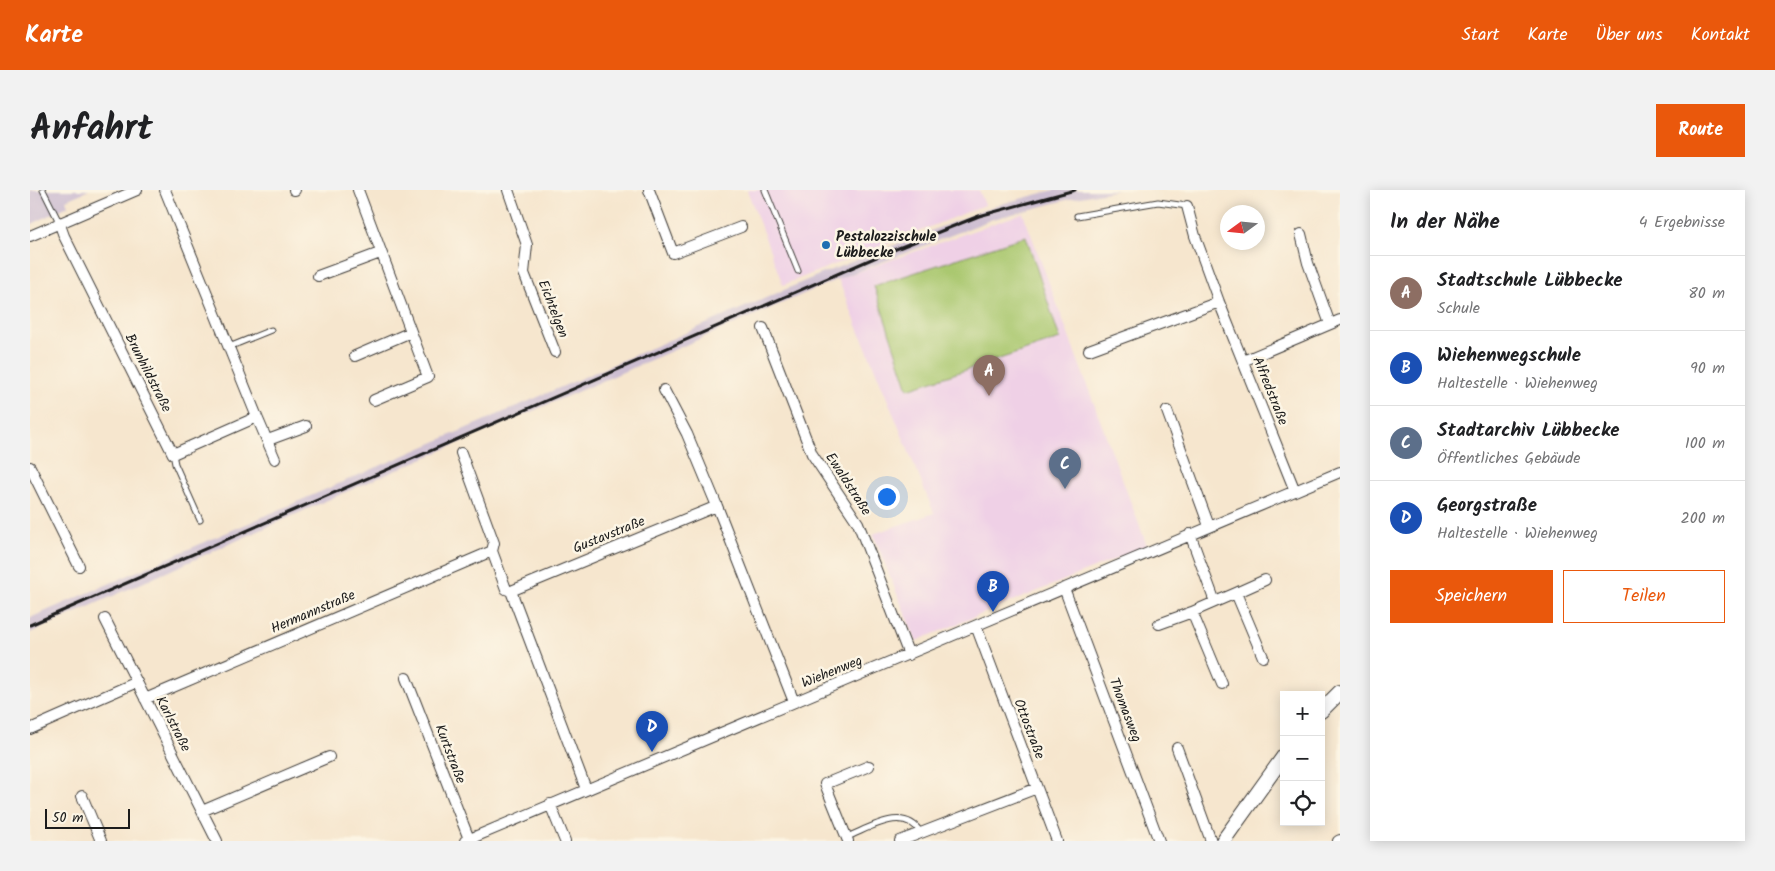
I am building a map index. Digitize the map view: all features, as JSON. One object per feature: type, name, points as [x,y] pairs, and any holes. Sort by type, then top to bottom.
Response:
[{"type":"street","points":[[30,236],[137,190]]},
{"type":"street","points":[[165,190],[275,459]]},
{"type":"street","points":[[358,190],[428,378],[374,400]]},
{"type":"street","name":"Eichtelgen","points":[[508,190],[527,245],[524,273],[554,352]]},
{"type":"street","points":[[649,190],[673,252],[741,227]]},
{"type":"street","name":"Alfredstraße","points":[[1188,206],[1195,236],[1219,302],[1295,491]]},
{"type":"street","name":"Brunhildstraße","points":[[59,222],[64,236],[173,454]]},
{"type":"street","points":[[1243,360],[1335,322],[1308,263],[1301,234]]},
{"type":"street","points":[[318,276],[380,253]]},
{"type":"street","points":[[1089,350],[1219,302]]},
{"type":"street","name":"Ewaldstraße","points":[[763,328],[812,454],[858,523],[909,655]]},
{"type":"street","points":[[355,356],[410,332]]},
{"type":"street","points":[[664,390],[687,434],[718,506],[794,702]]},
{"type":"street","points":[[1167,411],[1209,526]]},
{"type":"street","points":[[173,454],[257,417]]},
{"type":"street","points":[[268,440],[306,426]]},
{"type":"street","points":[[461,453],[494,543],[492,551],[506,589],[511,590],[586,790]]},
{"type":"street","points":[[30,467],[79,566]]},
{"type":"street","name":"Wiehenweg","points":[[467,840],[1340,472]]},
{"type":"street","name":"Gustavstraße","points":[[511,590],[718,506]]},
{"type":"street","points":[[1190,534],[1215,602]]},
{"type":"street","name":"Hermannstraße","points":[[145,698],[492,551]]},
{"type":"street","points":[[1159,624],[1192,612],[1265,580]]},
{"type":"street","name":"Thomasweg","points":[[1064,588],[1159,841]]},
{"type":"street","points":[[1236,593],[1263,657]]},
{"type":"street","points":[[1192,612],[1222,684]]},
{"type":"street","name":"Karlstraße","points":[[105,619],[217,841]]},
{"type":"street","name":"Ottostraße","points":[[976,626],[1058,841]]},
{"type":"street","name":"Kurtstraße","points":[[406,678],[467,840]]},
{"type":"street","points":[[30,728],[137,682]]},
{"type":"street","points":[[1325,708],[1340,692]]},
{"type":"street","points":[[1176,748],[1211,841]]},
{"type":"street","points":[[202,811],[329,757]]},
{"type":"street","points":[[1223,841],[1280,762]]},
{"type":"street","points":[[848,839],[825,784],[869,766]]},
{"type":"street","points":[[900,841],[1037,788]]},
{"type":"street","points":[[82,796],[101,841]]},
{"type":"street","points":[[550,804],[565,841]]},
{"type":"lane","points":[[43,190],[59,222]]},
{"type":"lane","points":[[764,190],[798,271]]},
{"type":"lane","points":[[1077,216],[1158,202],[1188,206]]},
{"type":"lane","points":[[228,347],[271,330]]},
{"type":"lane","points":[[173,454],[175,464],[200,520]]},
{"type":"lane","points":[[848,839],[899,818],[908,819],[915,824],[921,833]]},
{"type":"shaded area","points":[[30,190],[89,190],[66,200],[68,206],[30,225]]},
{"type":"shaded area","name":"Pestalozzischule Lübbecke","points":[[747,190],[979,190],[985,205],[783,285]]},
{"type":"shaded area","points":[[1054,190],[1118,190],[1070,199],[993,219],[838,279],[341,494],[30,633],[30,618],[821,274],[997,205]]},
{"type":"shaded area","points":[[1023,213],[1147,546],[916,641],[873,534],[934,513],[838,279]]},
{"type":"green space","points":[[1026,236],[1060,339],[908,389],[874,286]]},
{"type":"railway","points":[[30,625],[881,255],[979,216],[1075,190]]},
{"type":"place","name":"Pestalozzischule Lübbecke","points":[[826,245]]},
{"type":"place","name":"Stadtschule Lübbecke","points":[[989,396]]},
{"type":"place","name":"Stadtarchiv Lübbecke","points":[[1065,489]]},
{"type":"place","name":"Wiehenwegschule","points":[[993,612]]},
{"type":"place","name":"Georgstraße","points":[[652,752]]}]
